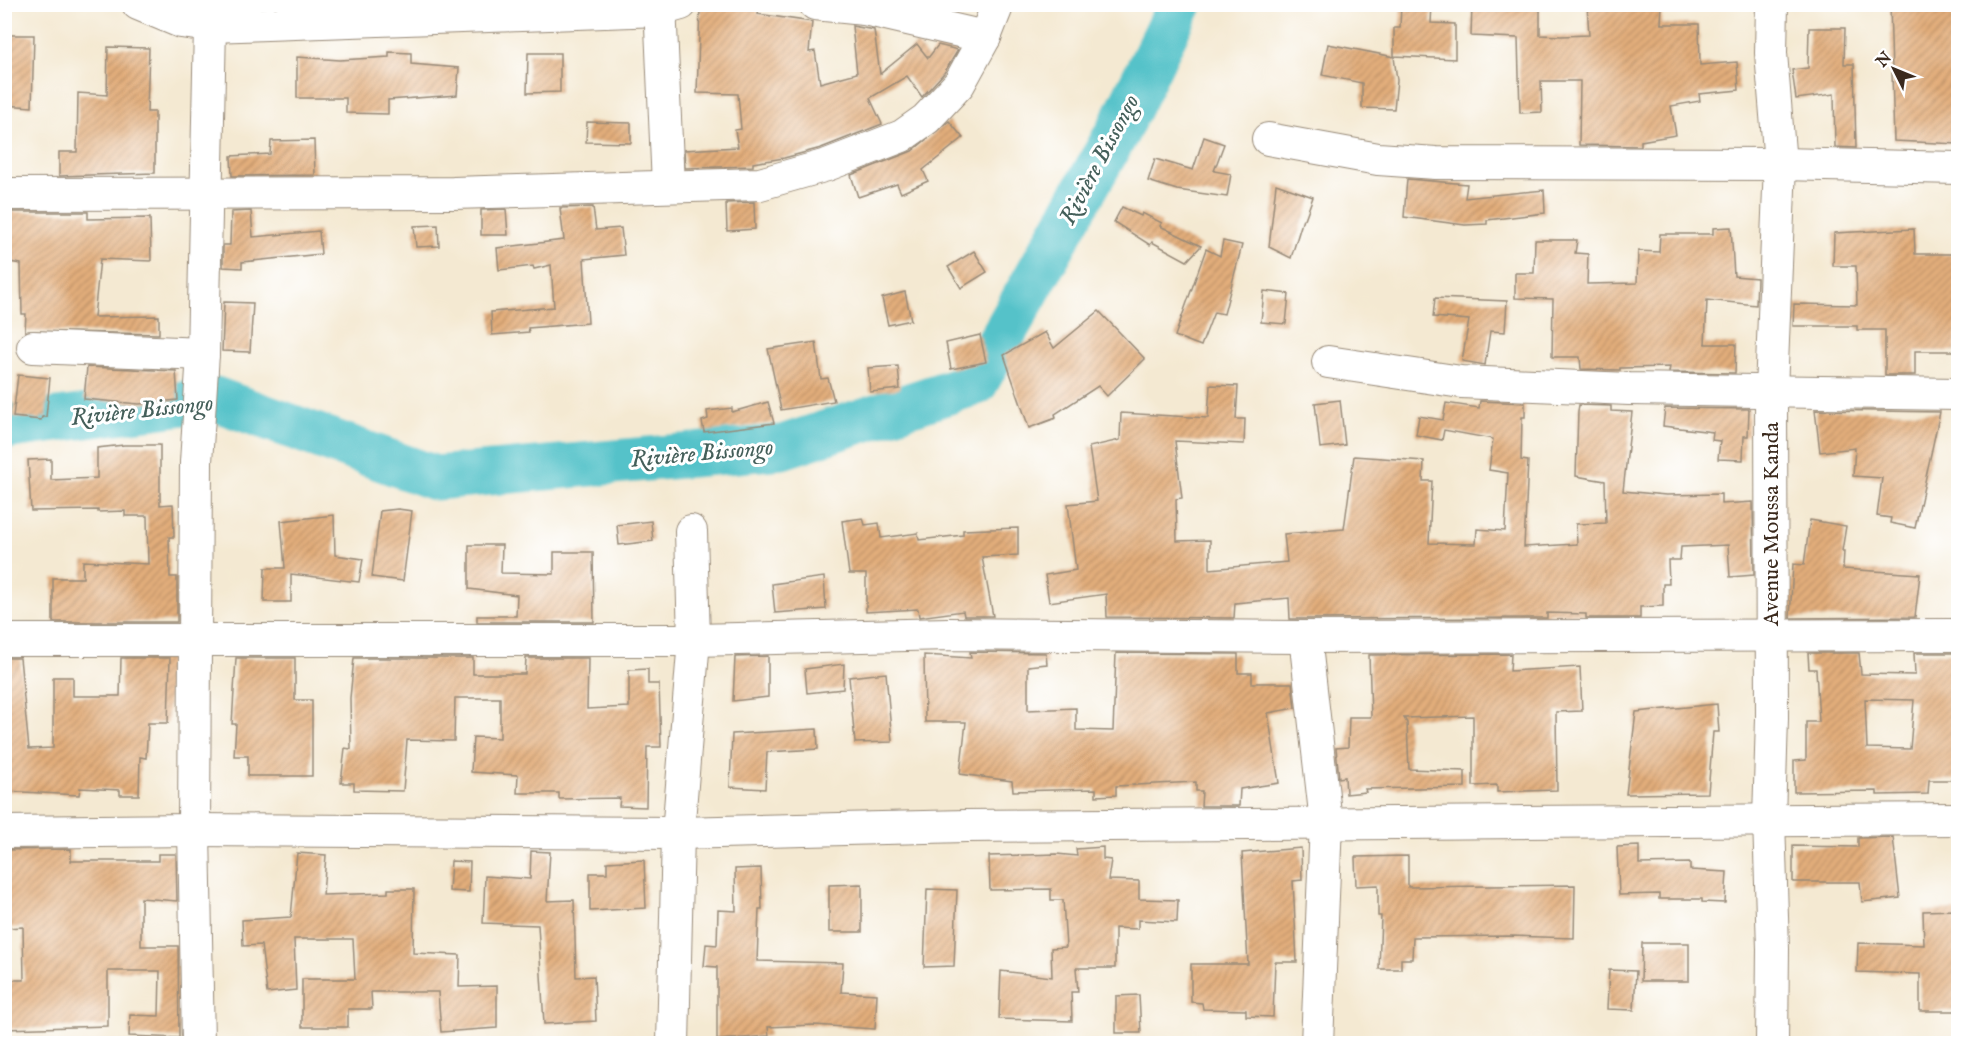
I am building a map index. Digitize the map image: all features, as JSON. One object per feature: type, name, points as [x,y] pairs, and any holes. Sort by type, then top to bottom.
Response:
[{"type":"street","points":[[138,4],[181,22],[210,26],[667,6],[668,186]]},
{"type":"street","points":[[815,4],[864,9],[985,37]]},
{"type":"street","points":[[4,194],[207,196],[453,193],[760,184],[827,165],[902,136],[926,119],[959,84],[985,37],[998,4]]},
{"type":"street","name":"Avenue Moussa Kanda","points":[[1772,4],[1771,53],[1780,164],[1771,391],[1772,634],[1769,819],[1773,949],[1772,1044]]},
{"type":"street","points":[[198,1044],[194,830],[196,462],[203,354],[210,26]]},
{"type":"street","points":[[1268,139],[1378,159],[1436,163],[1780,164],[1959,168]]},
{"type":"street","points":[[33,347],[203,354]]},
{"type":"street","points":[[1328,362],[1461,381],[1629,389],[1959,394]]},
{"type":"street","points":[[673,1044],[678,833],[694,640],[691,531]]},
{"type":"street","points":[[4,640],[694,640],[949,634],[1305,637],[1959,635]]},
{"type":"street","points":[[1305,637],[1326,822],[1317,1044]]},
{"type":"street","points":[[4,832],[194,830],[678,833],[1326,822],[1959,819]]},
{"type":"building","points":[[1401,4],[1432,4],[1431,23],[1455,24],[1455,59],[1394,56],[1394,28],[1400,28]]},
{"type":"building","points":[[1472,4],[1540,4],[1540,35],[1561,36],[1589,35],[1587,4],[1662,4],[1661,24],[1699,24],[1700,65],[1737,62],[1739,90],[1699,94],[1700,101],[1671,106],[1676,135],[1641,141],[1641,146],[1579,145],[1580,81],[1541,81],[1542,112],[1520,113],[1518,38],[1471,36]]},
{"type":"building","points":[[1890,4],[1959,4],[1959,144],[1894,141]]},
{"type":"building","points":[[729,6],[759,8],[758,14],[812,22],[809,52],[815,51],[820,83],[857,73],[852,26],[874,30],[880,74],[917,44],[928,58],[938,45],[958,50],[944,73],[922,97],[907,76],[870,98],[882,124],[821,148],[753,163],[753,166],[685,168],[684,150],[738,147],[735,130],[741,129],[738,94],[697,93],[700,8]]},
{"type":"building","points":[[1809,28],[1845,28],[1844,64],[1854,64],[1856,148],[1835,147],[1834,94],[1796,99],[1792,70],[1808,68]]},
{"type":"building","points":[[7,35],[34,35],[32,107],[4,105]]},
{"type":"building","points":[[1328,44],[1394,57],[1397,80],[1394,109],[1362,108],[1362,83],[1322,75]]},
{"type":"building","points":[[108,47],[149,48],[147,112],[155,112],[155,173],[59,176],[59,152],[77,152],[78,93],[107,95]]},
{"type":"building","points":[[389,52],[411,53],[411,64],[459,68],[457,95],[388,100],[388,114],[346,113],[346,98],[297,98],[297,57],[340,60],[389,57]]},
{"type":"building","points":[[528,53],[560,53],[560,92],[527,93]]},
{"type":"building","points":[[949,121],[963,138],[923,170],[928,181],[901,193],[897,184],[858,197],[851,175],[912,151]]},
{"type":"building","points":[[587,122],[631,123],[631,143],[586,142]]},
{"type":"building","points":[[1204,137],[1224,144],[1214,171],[1231,174],[1227,197],[1177,190],[1148,181],[1155,159],[1193,170]]},
{"type":"building","points":[[314,140],[315,175],[232,176],[231,156],[270,154],[271,141]]},
{"type":"building","points":[[1407,179],[1467,184],[1465,198],[1544,190],[1545,213],[1487,220],[1487,224],[1465,225],[1404,217]]},
{"type":"building","points":[[1276,184],[1313,197],[1305,219],[1303,219],[1291,258],[1269,247]]},
{"type":"building","points":[[754,202],[755,229],[727,231],[726,203]]},
{"type":"building","points":[[593,207],[596,230],[621,228],[624,255],[584,259],[588,323],[528,328],[529,332],[492,335],[491,312],[554,307],[551,265],[534,269],[533,266],[499,270],[497,248],[564,240],[560,208]]},
{"type":"building","points":[[1122,207],[1141,216],[1142,213],[1162,223],[1160,226],[1201,246],[1187,261],[1152,242],[1150,245],[1114,222]]},
{"type":"building","points":[[506,209],[508,235],[481,235],[481,210]]},
{"type":"building","points":[[251,211],[253,237],[319,231],[321,254],[242,262],[242,268],[223,267],[223,245],[230,245],[231,212]]},
{"type":"building","points":[[4,212],[88,212],[88,219],[150,218],[151,261],[100,259],[94,317],[159,316],[159,334],[25,331],[26,314],[22,314],[21,264],[4,261]]},
{"type":"building","points":[[438,225],[439,246],[416,247],[414,226]]},
{"type":"building","points":[[1731,227],[1734,276],[1757,278],[1756,305],[1707,300],[1705,344],[1736,344],[1735,373],[1669,372],[1670,367],[1620,368],[1620,370],[1581,369],[1580,357],[1552,357],[1553,299],[1515,298],[1515,273],[1534,273],[1535,240],[1577,240],[1575,253],[1588,254],[1587,284],[1637,283],[1638,251],[1659,252],[1660,234],[1713,234],[1713,228]]},
{"type":"building","points":[[1914,229],[1915,254],[1959,254],[1956,351],[1915,351],[1915,375],[1885,375],[1885,330],[1857,330],[1857,326],[1793,326],[1794,304],[1857,305],[1856,266],[1833,266],[1834,233]]},
{"type":"building","points":[[1223,241],[1242,245],[1224,314],[1214,312],[1201,346],[1175,336],[1206,249],[1220,256]]},
{"type":"building","points":[[974,251],[987,272],[961,288],[948,267]]},
{"type":"building","points":[[1264,291],[1289,294],[1286,324],[1261,322]]},
{"type":"building","points":[[905,292],[911,320],[888,325],[882,298]]},
{"type":"building","points":[[1435,298],[1507,301],[1505,332],[1490,331],[1485,365],[1462,361],[1469,320],[1433,317]]},
{"type":"building","points":[[224,302],[253,303],[250,352],[222,351]]},
{"type":"building","points":[[1099,311],[1145,359],[1107,396],[1098,386],[1055,414],[1056,418],[1029,428],[1004,355],[1045,332],[1054,348]]},
{"type":"building","points":[[980,335],[986,362],[951,369],[946,343]]},
{"type":"building","points":[[816,342],[821,379],[828,378],[834,401],[781,410],[768,349]]},
{"type":"building","points":[[898,366],[900,389],[870,392],[868,368]]},
{"type":"building","points":[[87,367],[176,371],[178,400],[139,404],[84,399]]},
{"type":"building","points":[[18,375],[50,378],[46,417],[42,417],[41,420],[13,417]]},
{"type":"building","points":[[1210,385],[1238,386],[1236,419],[1245,419],[1244,444],[1175,441],[1182,498],[1176,499],[1177,541],[1210,540],[1210,569],[1287,562],[1284,534],[1344,529],[1354,456],[1424,461],[1423,481],[1432,481],[1429,543],[1476,544],[1477,529],[1505,531],[1508,473],[1489,470],[1493,439],[1444,430],[1442,440],[1416,435],[1419,416],[1443,420],[1446,403],[1479,408],[1480,401],[1525,403],[1525,417],[1522,417],[1521,460],[1528,461],[1524,547],[1577,544],[1576,524],[1606,523],[1605,481],[1576,476],[1578,411],[1579,405],[1611,406],[1611,411],[1632,412],[1623,491],[1666,495],[1721,494],[1721,504],[1753,502],[1754,575],[1730,577],[1728,545],[1681,547],[1680,560],[1668,560],[1669,584],[1663,584],[1663,606],[1640,607],[1640,618],[1586,618],[1586,614],[1547,613],[1547,618],[1290,619],[1289,598],[1235,603],[1234,618],[1107,617],[1106,594],[1049,602],[1045,575],[1076,570],[1068,504],[1097,501],[1089,447],[1120,440],[1121,413],[1208,418]]},
{"type":"building","points":[[1340,400],[1345,445],[1320,448],[1315,403]]},
{"type":"building","points":[[768,402],[774,423],[704,432],[702,421],[708,419],[707,411],[732,408],[732,412]]},
{"type":"building","points":[[1665,408],[1749,409],[1748,436],[1744,436],[1743,460],[1718,459],[1720,441],[1712,440],[1713,432],[1663,426]]},
{"type":"building","points":[[1815,410],[1940,412],[1915,528],[1890,523],[1891,518],[1877,516],[1882,478],[1853,476],[1855,448],[1820,452]]},
{"type":"building","points":[[160,445],[160,505],[173,504],[174,537],[169,537],[170,577],[177,577],[177,622],[53,622],[53,578],[83,578],[83,561],[148,564],[147,516],[125,516],[125,511],[31,511],[28,460],[51,459],[51,480],[97,478],[97,448]]},
{"type":"building","points":[[398,509],[412,511],[403,581],[372,577],[380,511]]},
{"type":"building","points":[[334,515],[335,555],[363,559],[359,582],[291,574],[291,602],[264,602],[265,568],[285,568],[281,521]]},
{"type":"building","points":[[863,518],[865,525],[879,523],[881,538],[918,533],[919,540],[963,535],[963,530],[1018,528],[1018,555],[982,557],[993,616],[964,616],[963,611],[919,617],[918,609],[866,612],[866,574],[849,574],[842,521]]},
{"type":"building","points":[[1810,520],[1846,526],[1842,551],[1844,551],[1843,569],[1920,574],[1915,617],[1790,618],[1793,564],[1804,565]]},
{"type":"building","points":[[651,521],[653,541],[619,545],[617,525]]},
{"type":"building","points":[[469,545],[502,545],[501,573],[554,574],[554,552],[593,552],[594,622],[477,622],[477,616],[516,616],[517,595],[469,589]]},
{"type":"building","points":[[824,577],[826,609],[775,613],[772,584]]},
{"type":"building","points":[[970,652],[1046,653],[1047,664],[1028,666],[1028,710],[1076,708],[1076,730],[1113,731],[1116,653],[1238,654],[1238,673],[1252,673],[1252,683],[1292,683],[1295,708],[1268,713],[1279,783],[1240,789],[1239,806],[1201,806],[1202,791],[1196,791],[1196,782],[1116,786],[1116,795],[1096,796],[1096,789],[1013,791],[1012,781],[960,774],[966,722],[925,722],[924,655],[971,658]]},
{"type":"building","points":[[1808,653],[1859,653],[1861,674],[1915,675],[1914,653],[1959,653],[1959,780],[1929,780],[1928,794],[1877,795],[1877,791],[1794,792],[1794,761],[1806,760],[1806,722],[1819,722],[1816,669],[1809,669]],"holes":[[[1865,699],[1914,700],[1910,749],[1867,748]]]},
{"type":"building","points":[[1511,654],[1510,671],[1580,667],[1582,711],[1556,712],[1557,790],[1497,792],[1497,785],[1473,786],[1473,716],[1404,718],[1407,723],[1409,769],[1465,771],[1465,787],[1365,789],[1366,792],[1346,794],[1345,777],[1339,778],[1336,748],[1348,747],[1349,717],[1371,717],[1369,655]]},
{"type":"building","points":[[768,656],[768,697],[733,701],[735,657]]},
{"type":"building","points":[[4,658],[20,658],[29,749],[53,748],[53,677],[73,677],[73,696],[120,696],[121,658],[170,658],[168,723],[148,723],[146,758],[140,757],[139,795],[120,795],[120,790],[80,788],[79,795],[4,791]]},
{"type":"building","points":[[236,658],[295,658],[295,700],[312,700],[312,776],[248,776],[248,756],[234,756],[236,724],[232,724]]},
{"type":"building","points":[[354,658],[473,658],[473,674],[525,674],[526,658],[588,658],[587,709],[629,707],[629,670],[648,669],[648,684],[659,684],[661,747],[647,747],[646,807],[619,806],[620,798],[559,799],[559,793],[517,793],[518,775],[471,772],[473,737],[500,738],[500,698],[455,698],[454,741],[407,740],[403,791],[354,790],[354,783],[341,783],[345,748],[351,749],[350,698]]},
{"type":"building","points":[[844,664],[843,689],[807,693],[805,669]]},
{"type":"building","points":[[886,673],[892,742],[855,743],[849,677]]},
{"type":"building","points":[[1717,704],[1719,732],[1713,732],[1708,793],[1626,794],[1636,712]]},
{"type":"building","points":[[817,729],[818,749],[767,752],[765,789],[730,787],[732,734]]},
{"type":"building","points":[[1893,837],[1900,898],[1862,902],[1860,882],[1793,882],[1793,846],[1858,847],[1858,838]]},
{"type":"building","points":[[1639,846],[1639,864],[1690,863],[1690,870],[1727,872],[1725,903],[1702,902],[1702,899],[1659,899],[1659,894],[1619,895],[1617,847]]},
{"type":"building","points":[[1103,847],[1103,859],[1111,860],[1108,880],[1139,881],[1139,899],[1178,900],[1177,922],[1138,920],[1138,929],[1115,928],[1115,968],[1076,968],[1078,992],[1071,992],[1072,1021],[999,1019],[1001,971],[1052,977],[1051,948],[1066,947],[1063,900],[1051,900],[1051,889],[990,890],[989,856],[1057,854],[1077,856],[1076,849]]},
{"type":"building","points":[[1301,848],[1302,880],[1293,881],[1297,962],[1275,962],[1273,1017],[1246,1016],[1246,1010],[1203,1009],[1202,1003],[1191,1002],[1191,964],[1248,964],[1242,853]]},
{"type":"building","points":[[71,849],[71,861],[158,861],[158,854],[176,854],[177,901],[141,898],[141,946],[178,946],[179,1038],[129,1036],[130,1015],[159,1016],[160,971],[108,971],[108,1026],[4,1029],[4,980],[24,980],[23,927],[4,928],[4,850]]},
{"type":"building","points":[[531,851],[550,852],[547,901],[574,900],[576,977],[594,976],[596,1021],[544,1024],[538,925],[483,923],[485,876],[530,879]]},
{"type":"building","points":[[297,853],[326,855],[323,895],[388,893],[388,889],[414,889],[413,953],[460,955],[459,987],[497,986],[497,1028],[441,1032],[438,992],[371,992],[372,1009],[348,1009],[348,1027],[302,1027],[302,979],[355,979],[353,939],[294,939],[296,990],[267,993],[261,945],[243,946],[242,920],[291,917]]},
{"type":"building","points":[[1408,856],[1408,887],[1575,885],[1574,938],[1413,937],[1412,959],[1401,959],[1401,969],[1379,969],[1381,916],[1378,916],[1378,885],[1356,886],[1355,857]]},
{"type":"building","points":[[644,860],[646,908],[590,911],[590,873],[607,873],[607,862]]},
{"type":"building","points":[[451,861],[470,862],[469,892],[449,891]]},
{"type":"building","points":[[761,868],[762,909],[759,909],[757,961],[843,963],[841,992],[877,994],[875,1029],[814,1025],[768,1027],[769,1036],[717,1040],[717,967],[704,966],[706,944],[717,945],[718,910],[736,911],[735,869]]},
{"type":"building","points":[[862,884],[862,932],[829,932],[829,885]]},
{"type":"building","points":[[927,889],[957,890],[954,966],[924,967]]},
{"type":"building","points":[[1957,910],[1959,1011],[1920,1011],[1920,974],[1857,972],[1858,943],[1924,945],[1923,911]]},
{"type":"building","points":[[1642,943],[1689,943],[1689,981],[1641,981]]},
{"type":"building","points":[[1609,970],[1636,971],[1634,1010],[1607,1009]]},
{"type":"building","points":[[1139,995],[1141,1033],[1116,1033],[1116,996]]},
{"type":"waterway","name":"Rivière Bissongo","points":[[4,427],[215,399],[435,478],[782,447],[976,383],[1118,131],[1180,4]]}]
